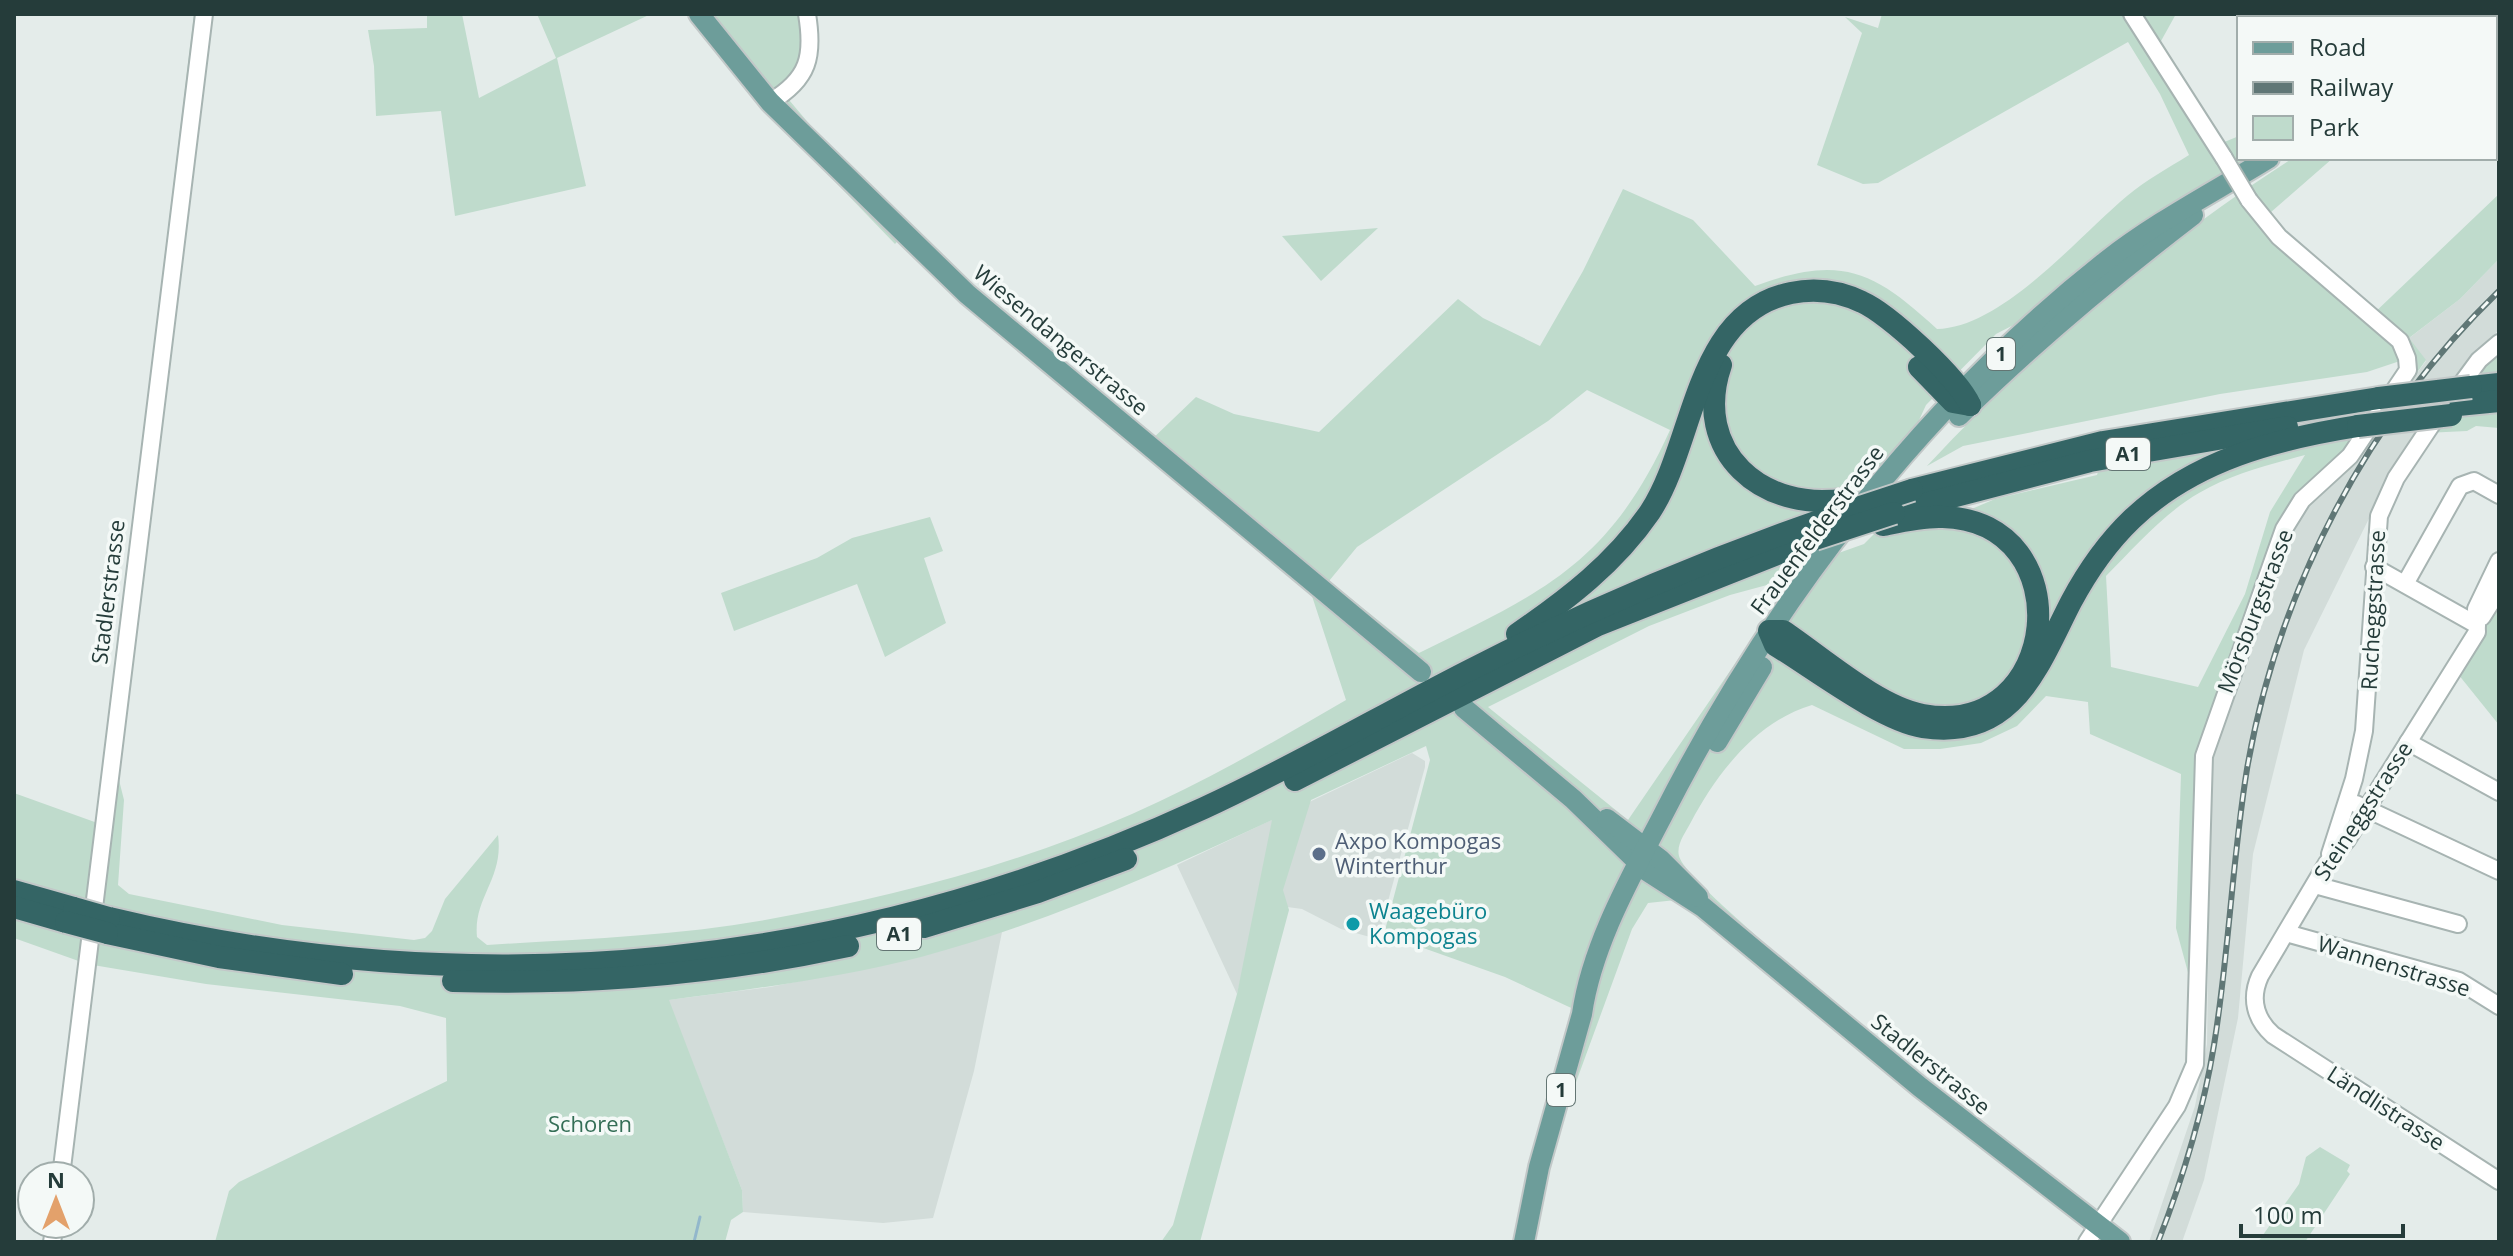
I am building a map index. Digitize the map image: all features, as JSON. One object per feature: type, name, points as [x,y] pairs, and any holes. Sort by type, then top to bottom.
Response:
[{"type":"highway","points":[[1449,680],[1570,596],[1629,540],[1669,477],[1714,353],[1733,326],[1762,304],[1785,294],[1811,291],[1836,293],[1860,301],[1884,316],[1962,399]]},
{"type":"highway","points":[[1839,507],[1772,493],[1749,478],[1729,454],[1716,418],[1716,383],[1729,350],[1749,326],[1776,310],[1795,304],[1818,302],[1845,307],[1876,325],[1962,399]]},
{"type":"highway","name":"A1","points":[[14,891],[70,915],[219,957],[307,970],[485,982],[663,975],[777,959],[881,938],[1024,897],[1150,849],[1267,794],[1585,631],[1672,593],[1815,539],[2090,461],[2368,413],[2496,396]]},
{"type":"highway","points":[[1776,636],[1899,721],[1941,728],[1980,721],[2008,705],[2031,682],[2087,574],[2113,539],[2154,500],[2198,472],[2241,453],[2368,413]]},
{"type":"highway","name":"A1","points":[[108,926],[265,949],[443,966],[592,964],[769,945],[916,914],[1095,855],[1209,806],[1449,680],[1650,585],[1839,507],[1918,484],[2189,426],[2368,413]]},
{"type":"highway","points":[[1776,636],[1877,695],[1915,713],[1939,717],[1963,714],[1990,704],[2010,689],[2033,655],[2040,623],[2035,586],[2018,555],[1994,533],[1962,519],[1888,519]]},
{"type":"highway","name":"A1","points":[[14,907],[70,915]]},
{"type":"main road","name":"Wiesendangerstrasse","points":[[699,14],[770,102],[967,294],[1421,672]]},
{"type":"main road","name":"Frauenfelderstrasse","points":[[1524,1242],[1539,1167],[1582,1014],[1597,995],[1646,859],[1714,719],[1776,636],[1852,517],[1962,399],[2203,207],[2228,183],[2266,160]]},
{"type":"main road","points":[[1464,708],[1646,859]]},
{"type":"main road","name":"Stadlerstrasse","points":[[1646,859],[2092,1234],[2120,1242]]},
{"type":"street","name":"Stadlerstrasse","points":[[63,1160],[204,14]]},
{"type":"street","points":[[770,102],[784,93],[807,67],[811,43],[807,14]]},
{"type":"street","name":"Mörsburgstrasse","points":[[2092,1234],[2177,1106],[2195,1064],[2203,765],[2218,709],[2291,515],[2311,490],[2350,456],[2408,370],[2406,352],[2400,341],[2279,237],[2249,200],[2132,14]]},
{"type":"street","name":"Rucheggstrasse","points":[[2327,863],[2348,799],[2366,714],[2377,524],[2391,488],[2473,368],[2499,343]]},
{"type":"street","points":[[2405,584],[2460,486],[2474,481],[2499,495]]},
{"type":"street","points":[[2477,625],[2476,609],[2499,561]]},
{"type":"street","points":[[2374,567],[2477,625]]},
{"type":"street","name":"Steineggstrasse","points":[[2273,1035],[2259,1019],[2255,993],[2260,976],[2327,863],[2365,810],[2477,632],[2477,625],[2499,590]]},
{"type":"street","points":[[2408,742],[2499,792]]},
{"type":"street","points":[[2348,799],[2365,810],[2498,867]]},
{"type":"street","points":[[2315,885],[2458,924]]},
{"type":"street","name":"Wannenstrasse","points":[[2286,933],[2459,981],[2499,1006]]},
{"type":"street","name":"Ländlistrasse","points":[[2273,1035],[2499,1181]]},
{"type":"shaded area","points":[[2499,259],[2499,329],[2442,398],[2388,480],[2304,650],[2253,854],[2238,1018],[2204,1180],[2182,1242],[2149,1242],[2195,1106],[2207,1044],[2211,765],[2217,726],[2283,546],[2300,511],[2371,434],[2426,361],[2408,339],[2460,299]]},
{"type":"shaded area","points":[[1412,753],[1425,761],[1425,767],[1382,923],[1384,934],[1370,937],[1341,929],[1302,909],[1280,906],[1253,929],[1237,994],[1177,865]]},
{"type":"shaded area","points":[[1002,932],[974,1071],[933,1218],[883,1223],[743,1212],[742,1190],[668,1000],[770,987],[919,957]]},
{"type":"green space","name":"Schoren","points":[[194,14],[204,14],[202,28],[209,38],[119,780],[124,800],[118,885],[129,894],[282,925],[414,940],[425,938],[432,931],[445,899],[498,835],[497,864],[477,923],[477,937],[487,945],[627,936],[731,925],[812,911],[952,878],[1043,849],[1132,814],[1214,774],[1346,700],[1312,596],[1025,356],[1046,361],[1147,444],[1196,397],[1234,414],[1319,432],[1458,299],[1483,318],[1540,346],[1583,271],[1623,189],[1693,220],[1755,286],[1810,271],[1854,273],[1893,293],[1937,329],[1962,325],[2013,297],[2127,196],[2189,155],[2160,94],[2128,42],[1878,183],[1863,184],[1817,165],[1862,33],[1845,17],[1878,28],[1882,14],[2176,14],[2156,50],[2217,145],[2237,137],[2237,160],[2246,160],[2206,184],[2031,316],[1996,334],[1926,405],[1915,429],[1858,496],[1808,507],[1799,563],[1778,582],[1730,595],[1649,626],[1488,707],[1628,820],[1802,566],[1864,544],[1883,525],[1968,520],[1967,511],[1995,499],[2097,475],[2098,472],[2239,446],[2176,493],[2258,455],[2356,437],[2335,465],[2312,481],[2213,724],[2193,991],[2176,928],[2181,774],[2090,734],[2088,702],[2046,696],[2017,726],[1981,743],[1940,749],[1904,749],[1812,705],[1774,723],[1741,751],[1713,785],[1679,847],[1679,856],[1692,875],[1761,940],[1762,946],[1685,899],[1648,903],[1632,929],[1575,1085],[1557,1104],[1582,1013],[1505,977],[1384,934],[1430,760],[1426,746],[1311,800],[1283,890],[1289,910],[1200,1242],[1161,1242],[1173,1225],[1237,994],[1272,820],[1100,896],[966,944],[859,971],[669,1000],[742,1190],[743,1212],[731,1220],[725,1242],[215,1242],[229,1191],[239,1182],[447,1081],[446,1018],[400,1006],[206,984],[87,964],[14,938],[14,793],[103,825],[146,478],[138,477]],"holes":[[[1587,390],[1670,430],[1647,475],[1623,512],[1597,543],[1569,568],[1503,611],[1419,653],[1329,581],[1357,547],[1548,421]],[[2305,455],[2270,512],[2245,594],[2198,687],[2111,667],[2106,576],[2139,543],[2186,501],[2212,486],[2237,475]]]},
{"type":"green space","points":[[427,14],[462,14],[479,98],[556,58],[537,14],[651,14],[557,58],[586,186],[455,216],[441,111],[376,116],[374,66],[368,30],[427,28]]},
{"type":"green space","points":[[699,14],[807,14],[811,43],[784,94],[903,235],[895,244],[765,109]]},
{"type":"green space","points":[[2290,160],[2331,160],[2263,219],[2370,317],[2499,194],[2499,259],[2460,299],[2409,338],[2426,360],[2416,374],[2398,376],[2400,361],[2367,372],[2220,394],[1963,446],[1927,466],[2055,340],[2147,262]]},
{"type":"green space","points":[[1378,228],[1321,281],[1282,236]]},
{"type":"green space","points":[[2499,352],[2499,428],[2476,426],[2467,431],[2425,433],[2473,368]]},
{"type":"green space","points":[[930,517],[943,551],[924,558],[946,623],[885,657],[857,584],[734,631],[721,593],[817,558],[852,538]]},
{"type":"green space","points":[[2499,590],[2499,725],[2454,669]]},
{"type":"green space","points":[[2320,1147],[2350,1165],[2347,1171],[2350,1174],[2305,1242],[2258,1242],[2299,1184],[2306,1157]]},
{"type":"waterway","points":[[694,1242],[700,1217]]},
{"type":"railway","points":[[2158,1242],[2176,1194],[2204,1095],[2219,1010],[2247,769],[2261,702],[2281,636],[2306,572],[2336,510],[2370,451],[2409,394],[2452,341],[2499,291]]},
{"type":"place","name":"Axpo Kompogas Winterthur","points":[[1319,854]]},
{"type":"place","name":"Waagebüro Kompogas","points":[[1353,924]]}]
